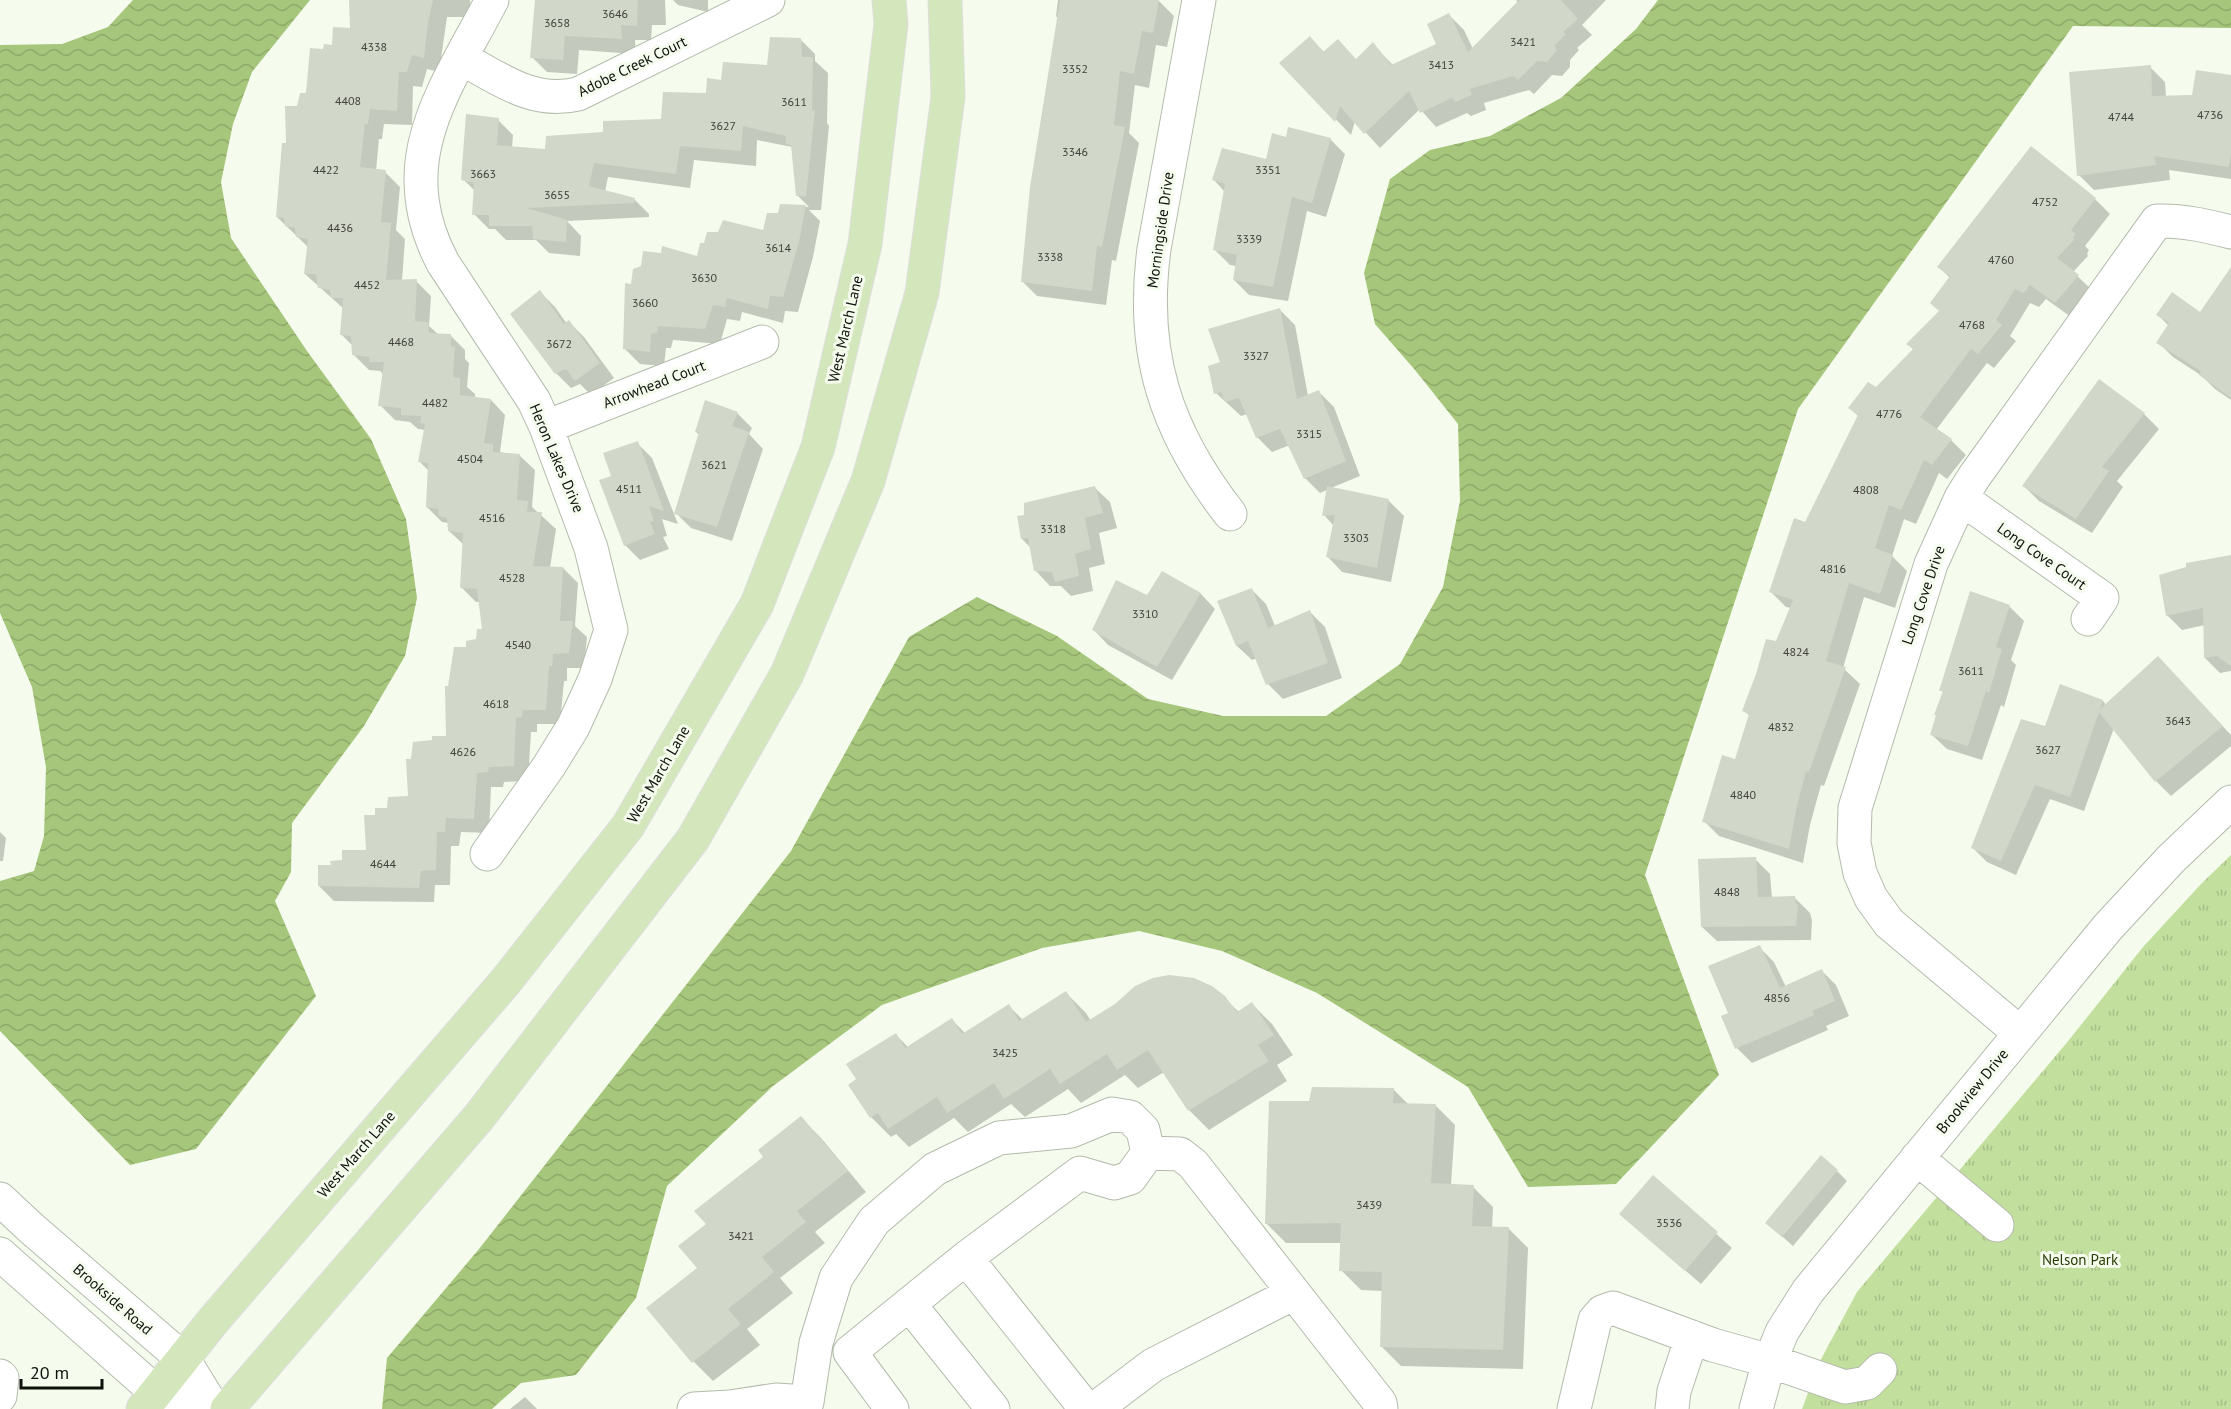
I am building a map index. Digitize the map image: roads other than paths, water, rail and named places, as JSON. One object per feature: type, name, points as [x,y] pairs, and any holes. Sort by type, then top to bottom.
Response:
[{"type":"main road","name":"West March Lane","points":[[150,1401],[324,1191],[506,981],[628,826],[757,604],[818,447],[865,244],[891,24],[889,0]]},
{"type":"main road","points":[[227,1409],[479,1117],[693,839],[787,674],[868,481],[922,293],[948,97],[945,0]]},
{"type":"street","name":"Heron Lakes Drive","points":[[487,854],[549,766],[573,727],[595,679],[611,630],[591,548],[546,427],[534,401],[443,263],[424,215],[420,167],[424,141],[435,110],[492,0]]},
{"type":"street","name":"Adobe Creek Court","points":[[461,58],[524,92],[564,97],[578,94],[768,0]]},
{"type":"street","name":"Morningside Drive","points":[[1199,0],[1154,249],[1150,275],[1150,317],[1155,360],[1166,403],[1188,453],[1206,483],[1230,514]]},
{"type":"street","name":"Long Cove Drive","points":[[2020,1033],[1889,923],[1871,898],[1860,873],[1854,843],[1855,808],[1931,564],[1961,498],[2157,221],[2209,226],[2231,232]]},
{"type":"street","name":"Arrowhead Court","points":[[546,427],[762,342]]},
{"type":"street","name":"Long Cove Court","points":[[1961,498],[2102,598],[2088,619]]},
{"type":"street","name":"Brookview Drive","points":[[1756,1409],[1770,1361],[1782,1332],[1808,1291],[2108,927],[2171,859],[2231,802]]},
{"type":"street","points":[[694,1409],[730,1407],[776,1400],[808,1406],[816,1343],[836,1278],[874,1221],[935,1169],[999,1138],[1071,1131],[1112,1114],[1130,1117],[1143,1130],[1148,1153],[1130,1178],[1114,1183],[1080,1173]]},
{"type":"street","points":[[813,1362],[850,1352],[966,1258],[1080,1173],[1086,1125]]},
{"type":"street","points":[[1148,1153],[1180,1154],[1193,1164],[1380,1403],[1381,1409]]},
{"type":"street","points":[[1917,1158],[1997,1225]]},
{"type":"street","name":"Brookside Road","points":[[0,1198],[30,1228],[183,1359],[214,1409]]},
{"type":"street","points":[[0,1254],[150,1401],[196,1409]]},
{"type":"street","points":[[966,1258],[1086,1409]]},
{"type":"street","points":[[1095,1409],[1153,1365],[1294,1293]]},
{"type":"street","points":[[909,1304],[993,1409]]},
{"type":"street","points":[[1574,1409],[1595,1320],[1602,1312],[1613,1308],[1845,1388],[1867,1383],[1880,1370]]},
{"type":"street","points":[[1672,1409],[1674,1391],[1692,1337]]},
{"type":"street","points":[[850,1352],[892,1409]]},
{"type":"street","points":[[0,1376],[2,1378],[0,1395]]},
{"type":"water","points":[[133,0],[310,0],[252,72],[233,124],[221,182],[231,238],[307,351],[371,439],[406,519],[417,598],[405,656],[364,726],[292,823],[291,872],[275,901],[316,996],[196,1149],[130,1165],[0,1031],[0,881],[34,871],[44,836],[46,767],[32,687],[0,613],[0,45],[62,44],[108,27]]},
{"type":"water","points":[[1658,0],[2231,0],[2231,28],[2073,26],[1798,409],[1645,875],[1719,1075],[1616,1184],[1528,1187],[1468,1087],[1317,993],[1222,951],[1139,931],[1042,948],[882,1005],[773,1086],[667,1186],[636,1298],[576,1375],[521,1383],[492,1409],[382,1409],[387,1358],[479,1249],[791,851],[909,637],[977,597],[1057,636],[1148,699],[1223,716],[1326,716],[1400,664],[1443,587],[1460,501],[1458,424],[1375,324],[1364,273],[1390,179],[1430,150],[1490,136],[1561,98],[1636,29]]},
{"type":"park label","name":"Nelson Park","points":[[2080,1259]]}]
